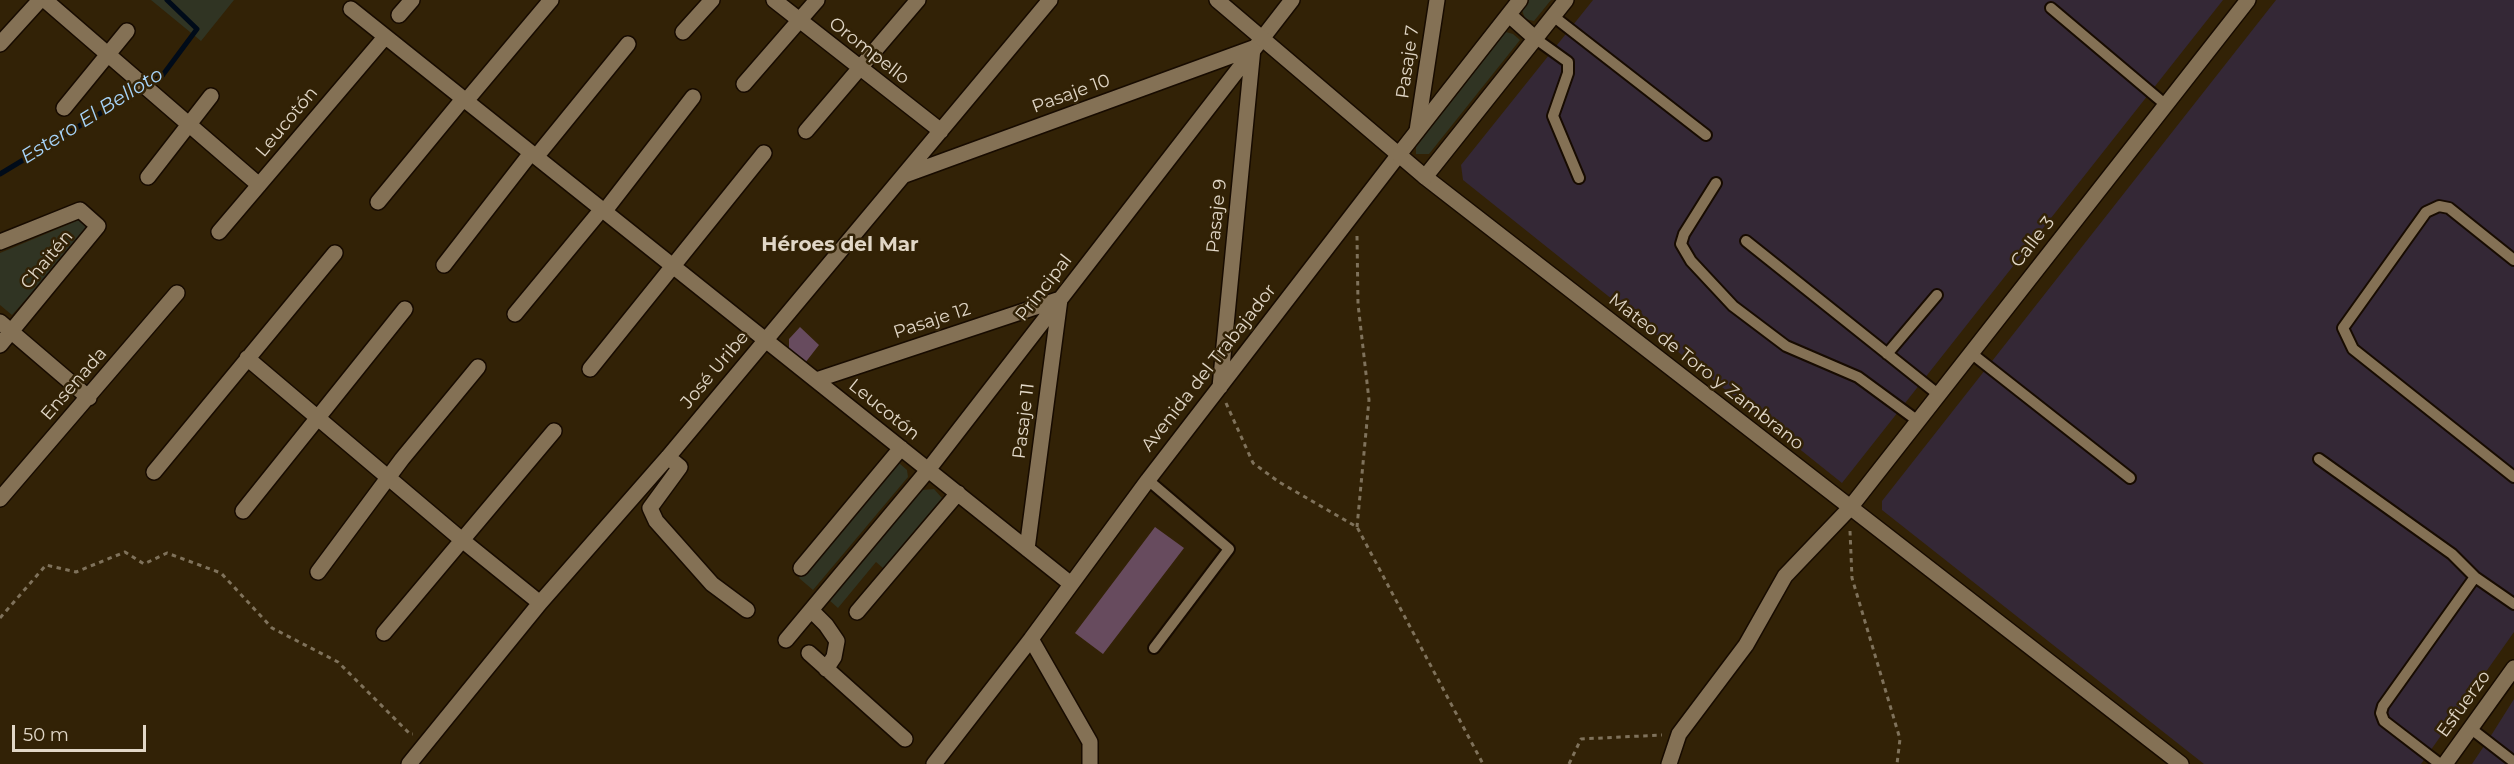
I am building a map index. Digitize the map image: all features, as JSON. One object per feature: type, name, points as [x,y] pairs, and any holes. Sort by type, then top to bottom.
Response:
[{"type":"street","points":[[0,44],[40,0]]},
{"type":"street","points":[[45,0],[259,185]]},
{"type":"street","points":[[399,15],[412,0]]},
{"type":"street","points":[[378,202],[552,0]]},
{"type":"street","points":[[683,32],[712,0]]},
{"type":"street","name":"Orompello","points":[[774,0],[941,131]]},
{"type":"street","points":[[744,84],[817,0]]},
{"type":"street","points":[[806,131],[918,0]]},
{"type":"street","name":"José Uribe","points":[[409,764],[540,603],[668,456],[1050,0]]},
{"type":"street","name":"Mateo de Toro y Zambrano","points":[[1217,0],[1258,43],[1400,153],[1425,177],[2181,764]]},
{"type":"street","name":"Principal","points":[[786,640],[928,470],[1292,0]]},
{"type":"street","name":"Pasaje 7","points":[[1418,130],[1437,0]]},
{"type":"street","name":"Avenida del Trabajador","points":[[934,764],[1031,639],[1148,480],[1520,0]]},
{"type":"street","points":[[1425,177],[1566,0]]},
{"type":"street","name":"Calle 3","points":[[1679,734],[1746,645],[1785,576],[1849,508],[2248,0]]},
{"type":"street","name":"Leucotón","points":[[351,9],[1071,584]]},
{"type":"street","points":[[1509,15],[1536,39]]},
{"type":"street","points":[[64,108],[127,31]]},
{"type":"street","name":"Leucotón","points":[[219,232],[385,37]]},
{"type":"street","name":"Pasaje 10","points":[[902,176],[1258,43]]},
{"type":"street","name":"Pasaje 9","points":[[1220,388],[1258,43]]},
{"type":"street","points":[[444,265],[533,155],[628,44]]},
{"type":"street","points":[[148,177],[212,96]]},
{"type":"street","points":[[515,314],[603,211],[693,97]]},
{"type":"street","points":[[590,369],[765,153]]},
{"type":"street","name":"Chaitén","points":[[0,242],[80,210],[98,226],[0,345]]},
{"type":"street","points":[[154,472],[335,253]]},
{"type":"street","name":"Ensenada","points":[[0,499],[177,293]]},
{"type":"street","name":"Pasaje 12","points":[[816,380],[1060,299]]},
{"type":"street","name":"Pasaje 11","points":[[1027,549],[1060,299]]},
{"type":"street","points":[[243,511],[405,309]]},
{"type":"street","points":[[0,322],[89,398]]},
{"type":"street","points":[[247,358],[540,603]]},
{"type":"street","points":[[318,572],[389,478],[478,367]]},
{"type":"street","points":[[384,633],[554,431]]},
{"type":"street","points":[[801,568],[901,448]]},
{"type":"street","points":[[668,456],[680,467],[650,508],[657,521],[705,577],[747,610]]},
{"type":"street","points":[[857,612],[958,494]]},
{"type":"street","points":[[811,610],[826,625],[837,641],[834,657],[826,669]]},
{"type":"street","points":[[1031,639],[1090,742],[1090,764]]},
{"type":"street","points":[[809,653],[905,739]]},
{"type":"street","name":"Esfuerzo","points":[[2445,764],[2514,668]]},
{"type":"street","points":[[1670,764],[1679,734]]},
{"type":"lane","points":[[2051,8],[2166,105]]},
{"type":"lane","points":[[1553,16],[1706,135]]},
{"type":"lane","points":[[1536,39],[1568,62],[1568,73],[1553,116],[1579,178]]},
{"type":"lane","points":[[1716,183],[1684,234],[1681,244],[1691,261],[1734,306],[1786,346],[1858,377],[1918,421]]},
{"type":"lane","points":[[2514,260],[2449,208],[2439,206],[2426,212],[2343,328],[2353,349],[2514,477]]},
{"type":"lane","points":[[1746,241],[1939,395]]},
{"type":"lane","points":[[1887,354],[1937,295]]},
{"type":"lane","points":[[1971,353],[2130,478]]},
{"type":"lane","points":[[2319,459],[2452,554],[2475,577],[2514,604]]},
{"type":"lane","points":[[1148,480],[1229,549],[1154,648]]},
{"type":"lane","points":[[2440,764],[2384,721],[2381,713],[2383,706],[2475,577]]},
{"type":"lane","points":[[2470,728],[2514,762]]},
{"type":"path","points":[[1353,213],[1358,304],[1369,400],[1357,527]]},
{"type":"path","points":[[1220,388],[1253,463],[1279,482],[1357,527],[1483,764]]},
{"type":"path","points":[[1849,508],[1852,578],[1900,739],[1897,764]]},
{"type":"path","points":[[0,618],[46,566],[76,572],[125,552],[144,564],[167,553],[221,573],[272,628],[338,662],[410,734],[433,734]]},
{"type":"path","points":[[0,606],[6,610]]},
{"type":"path","points":[[1569,764],[1581,739],[1679,734]]},
{"type":"shaded area","points":[[1593,0],[2223,0],[1842,483],[1463,180],[1461,165]]},
{"type":"shaded area","points":[[2276,0],[2514,0],[2514,632],[2421,764],[2204,764],[1882,510],[1882,501]]},
{"type":"shaded area","points":[[2514,699],[2514,764],[2472,764],[2492,734]]},
{"type":"green space","points":[[151,0],[234,0],[201,41]]},
{"type":"green space","points":[[1529,0],[1551,0],[1534,21],[1525,19],[1522,10]]},
{"type":"green space","points":[[1506,32],[1520,40],[1429,154],[1416,154],[1416,147]]},
{"type":"green space","points":[[79,220],[88,224],[87,232],[12,315],[0,305],[0,253]]},
{"type":"green space","points":[[899,463],[907,470],[908,477],[813,590],[799,578],[892,466]]},
{"type":"green space","points":[[934,489],[942,498],[883,568],[876,562],[838,608],[829,600],[911,501],[922,490]]},
{"type":"building","points":[[800,327],[819,345],[805,363],[789,350],[789,339]]},
{"type":"building","points":[[1155,527],[1184,548],[1103,654],[1075,633]]},
{"type":"waterway","name":"Estero El Belloto","points":[[0,174],[162,76],[197,29],[167,0]]},
{"type":"district","name":"Héroes del Mar","points":[[840,245]]}]
